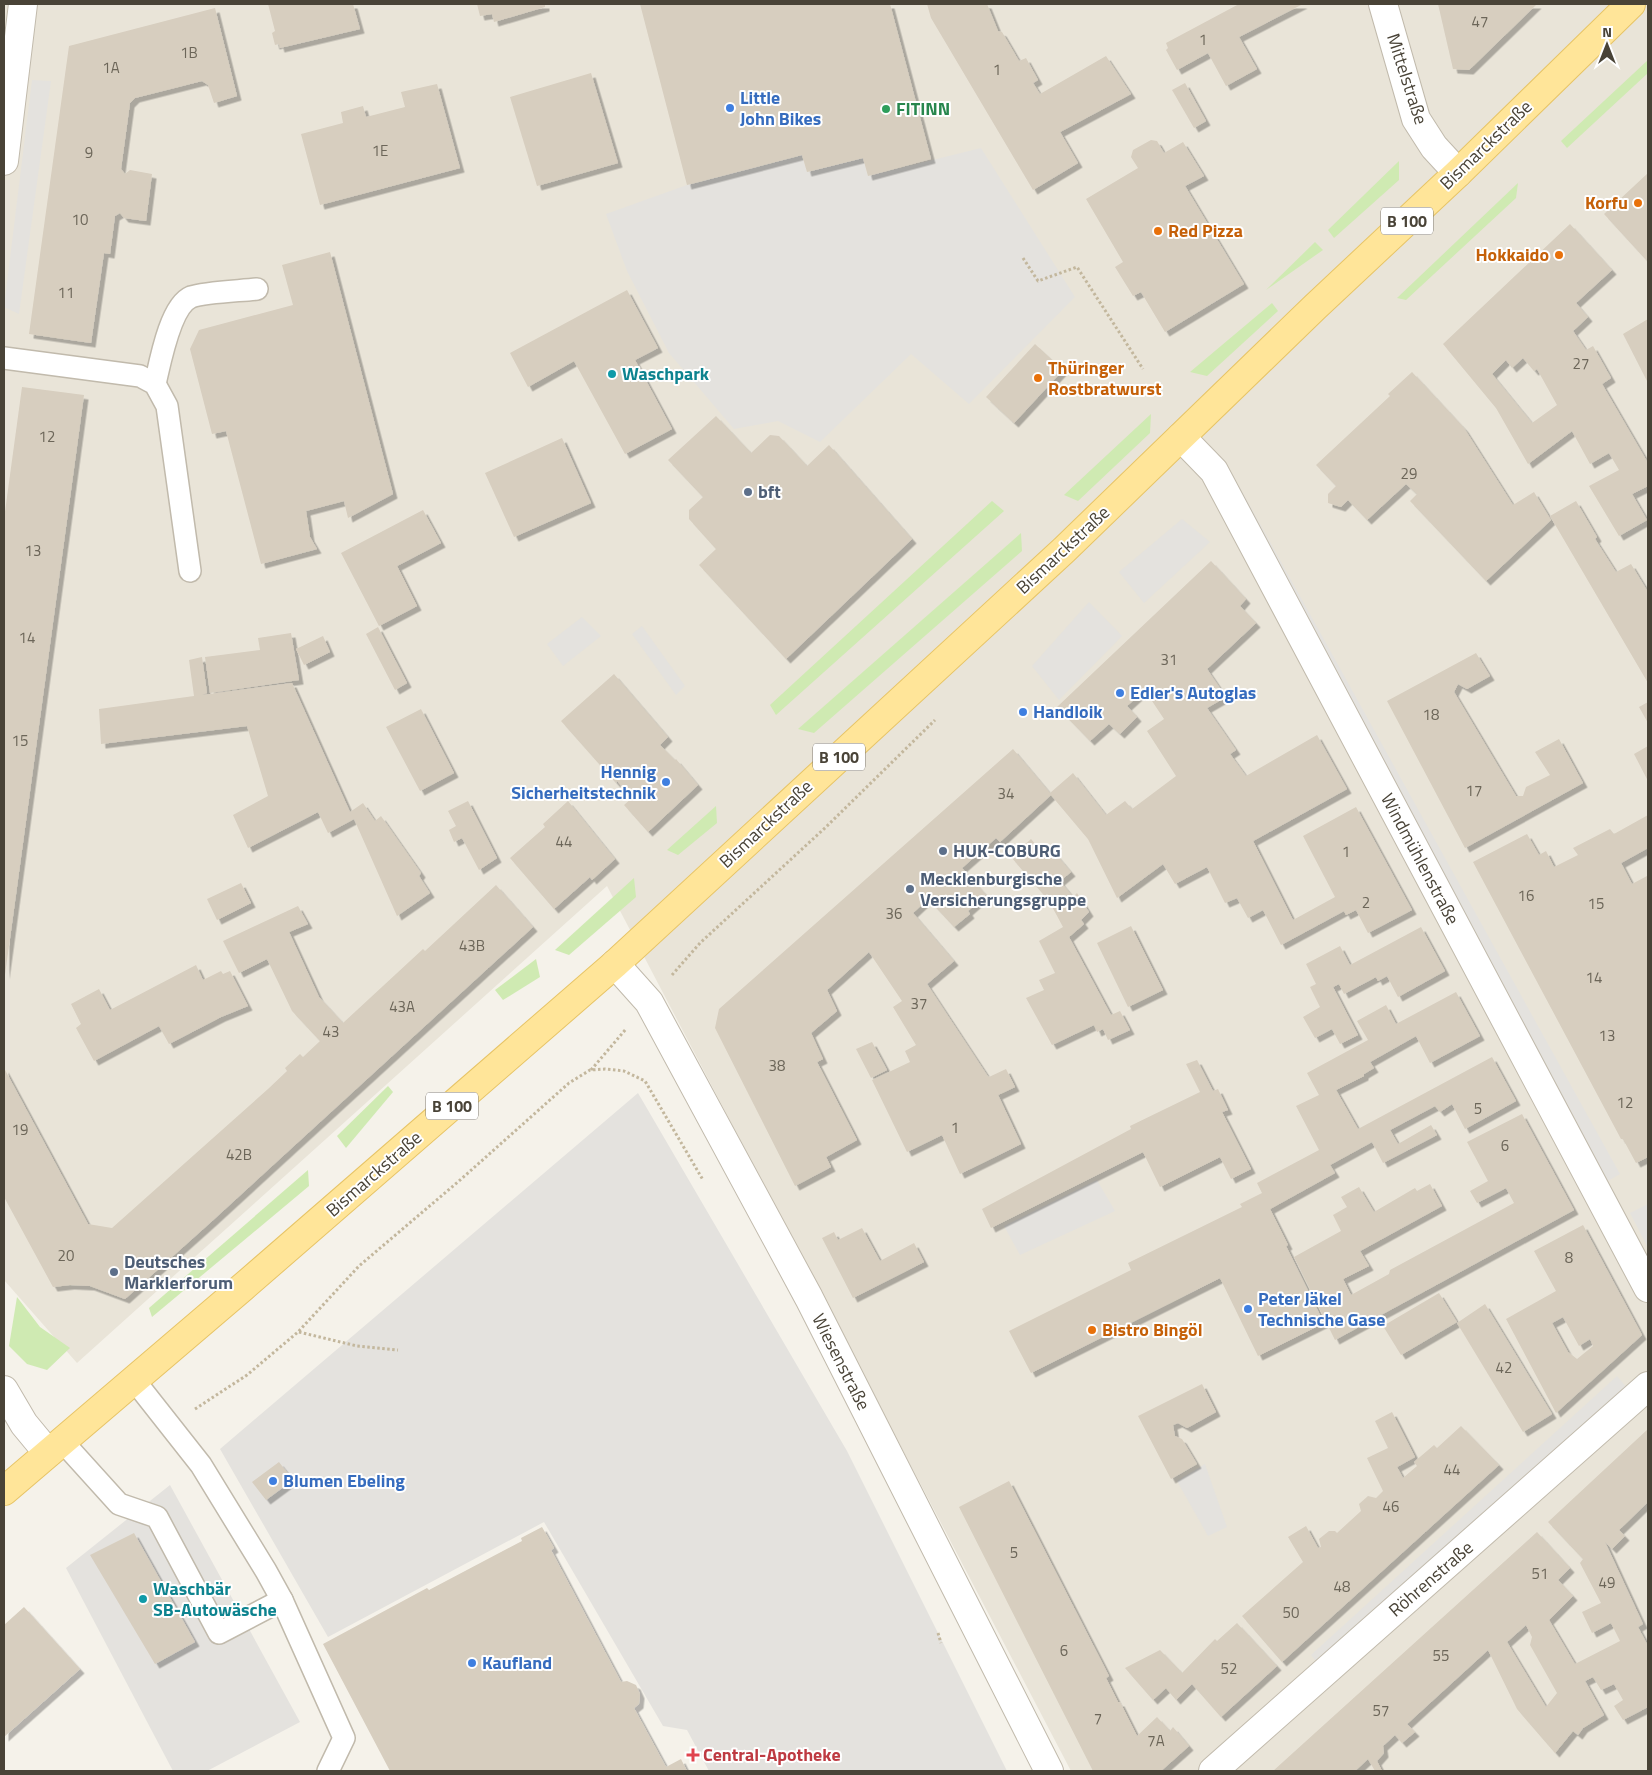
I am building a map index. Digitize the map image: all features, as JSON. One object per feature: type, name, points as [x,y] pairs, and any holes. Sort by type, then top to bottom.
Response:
[{"type":"main road","name":"Bismarckstraße","points":[[4,1491],[615,964],[1057,557],[1315,307],[1458,173],[1631,4]]},
{"type":"street","points":[[4,161],[23,4]]},
{"type":"street","name":"Mittelstraße","points":[[1383,4],[1416,119],[1434,147],[1458,173]]},
{"type":"street","name":"Windmühlenstraße","points":[[1181,437],[1214,471],[1648,1288]]},
{"type":"street","name":"Wiesenstraße","points":[[615,964],[649,1002],[809,1298],[1049,1771]]},
{"type":"street","name":"Röhrenstraße","points":[[1213,1771],[1648,1386]]},
{"type":"street","points":[[4,1390],[24,1424],[55,1447]]},
{"type":"lane","points":[[155,384],[165,343],[180,307],[191,298],[256,289]]},
{"type":"lane","points":[[4,358],[140,376],[155,384],[167,406],[190,571]]},
{"type":"lane","points":[[134,1380],[201,1465],[282,1600],[344,1738],[328,1771]]},
{"type":"lane","points":[[55,1447],[119,1504],[157,1517],[219,1633],[282,1600]]},
{"type":"path","points":[[1023,258],[1038,280],[1078,267],[1143,369]]},
{"type":"path","points":[[170,1426],[247,1374],[298,1332],[358,1266],[459,1181],[570,1083],[590,1070],[700,942],[826,826],[939,715]]},
{"type":"path","points":[[590,1070],[624,1071],[645,1081],[706,1184]]},
{"type":"path","points":[[298,1332],[356,1346],[398,1350]]},
{"type":"path","points":[[935,1626],[941,1643]]},
{"type":"shaded area","points":[[4,4],[1648,4],[1648,1771],[1071,1771],[607,886],[77,1363],[4,1280]]},
{"type":"shaded area","points":[[32,80],[51,81],[19,314],[4,307]]},
{"type":"shaded area","points":[[981,148],[1075,297],[969,404],[911,354],[820,442],[778,421],[734,429],[669,353],[627,271],[606,214],[687,185],[802,155],[807,172],[863,158],[868,176]]},
{"type":"shaded area","points":[[1239,486],[1620,1174],[1608,1181],[1226,494]]},
{"type":"shaded area","points":[[1182,519],[1210,542],[1144,603],[1119,572]]},
{"type":"shaded area","points":[[1089,602],[1122,636],[1059,700],[1032,666]]},
{"type":"shaded area","points":[[582,617],[601,636],[563,666],[547,644]]},
{"type":"shaded area","points":[[642,626],[685,686],[676,695],[632,634]]},
{"type":"shaded area","points":[[638,1093],[847,1451],[1007,1771],[709,1771],[687,1730],[663,1726],[544,1522],[328,1637],[220,1449]]},
{"type":"shaded area","points":[[1097,1180],[1115,1211],[1020,1255],[1004,1226]]},
{"type":"shaded area","points":[[1648,1204],[1648,1248],[1630,1213]]},
{"type":"shaded area","points":[[1617,1376],[1628,1389],[1320,1666],[1311,1655]]},
{"type":"shaded area","points":[[1205,1464],[1227,1527],[1208,1536],[1177,1481]]},
{"type":"shaded area","points":[[170,1485],[300,1722],[207,1771],[173,1771],[66,1568]]},
{"type":"green space","points":[[1648,60],[1648,73],[1567,148],[1561,141]]},
{"type":"green space","points":[[1399,161],[1399,180],[1334,238],[1328,230]]},
{"type":"green space","points":[[1518,183],[1516,198],[1406,300],[1397,298]]},
{"type":"green space","points":[[1315,242],[1323,250],[1266,290]]},
{"type":"green space","points":[[1272,303],[1278,311],[1207,376],[1190,372]]},
{"type":"green space","points":[[1151,414],[1150,433],[1078,501],[1064,495]]},
{"type":"green space","points":[[992,501],[1004,511],[776,715],[770,705]]},
{"type":"green space","points":[[1021,533],[1022,551],[814,733],[798,729]]},
{"type":"green space","points":[[716,806],[717,823],[678,855],[667,850]]},
{"type":"green space","points":[[634,878],[636,897],[569,955],[555,950]]},
{"type":"green space","points":[[536,959],[540,977],[503,1000],[495,990]]},
{"type":"green space","points":[[388,1086],[393,1092],[346,1148],[337,1136]]},
{"type":"green space","points":[[308,1170],[309,1186],[152,1317],[149,1308]]},
{"type":"green space","points":[[17,1297],[40,1327],[70,1348],[47,1370],[27,1364],[9,1346]]},
{"type":"building","points":[[268,4],[353,4],[360,29],[280,48],[279,44],[275,45],[272,33],[275,31]]},
{"type":"building","points":[[477,4],[545,4],[545,7],[494,22],[492,14],[480,16]]},
{"type":"building","points":[[640,4],[890,4],[931,159],[868,176],[863,158],[807,172],[802,155],[687,185]]},
{"type":"building","points":[[927,4],[987,4],[998,31],[1002,32],[1019,61],[1026,58],[1038,80],[1033,83],[1040,94],[1106,56],[1131,94],[1060,132],[1078,163],[1033,190],[931,18]]},
{"type":"building","points":[[1239,4],[1303,4],[1239,37],[1257,69],[1226,86],[1208,53],[1177,70],[1166,50],[1168,48],[1166,43]]},
{"type":"building","points":[[1438,4],[1537,4],[1469,70],[1453,69]]},
{"type":"building","points":[[215,8],[237,96],[214,103],[208,85],[202,81],[135,98],[130,103],[121,169],[125,174],[130,170],[152,174],[146,221],[124,218],[120,213],[115,216],[110,254],[104,253],[91,343],[29,334],[69,46]]},
{"type":"building","points":[[591,73],[618,163],[537,186],[510,97]]},
{"type":"building","points":[[1185,83],[1206,121],[1194,128],[1172,90]]},
{"type":"building","points":[[437,84],[460,168],[320,205],[301,134],[343,123],[341,112],[363,106],[366,117],[405,107],[401,92]]},
{"type":"building","name":"Red Pizza","points":[[1151,140],[1157,141],[1164,153],[1183,142],[1204,176],[1185,186],[1244,284],[1165,332],[1141,292],[1133,296],[1115,267],[1123,262],[1086,199],[1138,168],[1131,157],[1133,150]]},
{"type":"building","points":[[1648,173],[1648,262],[1604,214]]},
{"type":"building","points":[[1570,224],[1612,270],[1576,303],[1588,317],[1573,331],[1586,350],[1593,346],[1611,378],[1602,384],[1648,463],[1648,486],[1632,494],[1647,520],[1619,536],[1589,486],[1619,470],[1609,453],[1590,464],[1572,431],[1528,464],[1496,408],[1443,344]],"holes":[[[1523,358],[1534,371],[1537,369],[1557,405],[1532,423],[1492,374],[1506,360],[1512,368]]]},
{"type":"building","points":[[330,252],[393,494],[348,518],[344,501],[306,511],[310,537],[317,549],[261,564],[226,431],[212,434],[190,349],[199,330],[293,305],[282,265]]},
{"type":"building","name":"Waschpark","points":[[627,290],[658,348],[635,360],[672,429],[625,454],[574,361],[528,387],[510,353]]},
{"type":"building","points":[[1648,319],[1648,383],[1623,334]]},
{"type":"building","points":[[1035,344],[1063,370],[1014,423],[986,397]]},
{"type":"building","points":[[1412,372],[1464,428],[1513,505],[1534,492],[1551,520],[1486,581],[1410,501],[1417,494],[1406,484],[1367,520],[1348,500],[1341,507],[1328,503],[1328,494],[1336,486],[1316,465],[1390,396],[1388,394]]},
{"type":"building","points":[[22,387],[84,395],[5,975],[4,519]]},
{"type":"building","points":[[716,416],[751,453],[770,435],[779,436],[807,466],[829,445],[912,539],[786,659],[699,565],[716,549],[689,519],[689,510],[703,497],[668,460]]},
{"type":"building","points":[[562,438],[591,503],[514,537],[485,473]]},
{"type":"building","points":[[1576,501],[1597,537],[1595,539],[1616,572],[1631,564],[1648,592],[1648,683],[1550,516]]},
{"type":"building","points":[[423,510],[441,543],[397,566],[417,606],[379,626],[341,553]]},
{"type":"building","points":[[1211,561],[1246,599],[1240,606],[1256,623],[1207,669],[1226,697],[1207,708],[1236,750],[1230,754],[1246,776],[1317,735],[1347,789],[1253,841],[1293,920],[1335,897],[1303,836],[1356,807],[1412,910],[1368,933],[1356,910],[1346,915],[1344,911],[1281,945],[1263,910],[1248,918],[1237,898],[1225,903],[1207,867],[1175,884],[1163,864],[1117,898],[1088,839],[1051,795],[1000,842],[996,838],[962,868],[986,895],[968,911],[970,914],[954,927],[928,899],[913,913],[954,961],[927,984],[987,1075],[989,1077],[1006,1069],[1015,1087],[998,1095],[1021,1144],[960,1174],[942,1135],[907,1152],[872,1080],[910,1062],[905,1051],[916,1045],[893,1007],[902,1001],[869,952],[827,990],[837,1011],[811,1033],[823,1059],[817,1062],[857,1140],[826,1157],[831,1167],[795,1186],[715,1028],[719,1009],[1013,749],[1050,793],[1073,773],[1106,815],[1125,801],[1132,809],[1176,776],[1147,731],[1164,719],[1148,695],[1153,692],[1148,687],[1127,706],[1137,717],[1120,734],[1109,724],[1090,741],[1057,707]]},
{"type":"building","points":[[378,627],[407,683],[395,690],[366,634]]},
{"type":"building","points":[[291,633],[299,680],[210,693],[205,657],[260,650],[258,638]]},
{"type":"building","points":[[323,636],[330,652],[304,665],[296,649]]},
{"type":"building","points":[[1476,653],[1490,676],[1467,689],[1458,684],[1454,692],[1516,796],[1523,796],[1526,787],[1550,775],[1535,752],[1559,739],[1583,783],[1465,848],[1387,701]]},
{"type":"building","points":[[202,657],[207,693],[202,695],[292,683],[350,812],[363,803],[375,821],[381,816],[421,873],[419,876],[430,893],[397,916],[354,819],[328,833],[318,812],[248,848],[233,815],[268,796],[247,726],[101,744],[99,709],[194,696],[189,660]]},
{"type":"building","points":[[614,674],[668,737],[660,745],[676,759],[698,785],[648,832],[624,805],[632,798],[617,781],[616,783],[561,721]]},
{"type":"building","points":[[1648,702],[1648,723],[1639,707]]},
{"type":"building","points":[[421,709],[454,773],[420,791],[386,727]]},
{"type":"building","points":[[1648,746],[1648,781],[1634,754]]},
{"type":"building","points":[[468,801],[497,858],[479,870],[462,838],[454,842],[449,830],[456,826],[448,811]]},
{"type":"building","points":[[568,801],[615,859],[592,880],[590,877],[554,909],[510,858],[545,827],[543,824]]},
{"type":"building","points":[[1648,815],[1648,848],[1621,863],[1632,884],[1647,876],[1648,878],[1648,1157],[1636,1163],[1623,1139],[1621,1139],[1473,862],[1527,834],[1539,855],[1546,851],[1554,867],[1578,855],[1573,848],[1610,829],[1614,834]]},
{"type":"building","points":[[1031,839],[1042,852],[1049,846],[1071,872],[1060,881],[1073,897],[1077,893],[1089,912],[1081,920],[1084,924],[1069,937],[1111,1015],[1120,1011],[1130,1030],[1108,1040],[1103,1029],[1097,1032],[1094,1025],[1052,1045],[1026,998],[1044,990],[1039,980],[1055,973],[1039,941],[1063,927],[1049,901],[1011,857]]},
{"type":"building","points":[[241,883],[251,903],[217,920],[207,899]]},
{"type":"building","points":[[496,885],[533,927],[211,1222],[125,1299],[90,1286],[70,1285],[53,1287],[4,1197],[4,1068],[88,1224],[112,1228],[268,1089],[287,1071],[285,1068],[300,1054],[303,1057],[320,1041],[292,1011],[267,959],[239,973],[223,941],[298,906],[308,924],[289,932],[319,997],[343,1023]]},
{"type":"building","points":[[1131,926],[1163,990],[1128,1007],[1097,943]]},
{"type":"building","points":[[1421,927],[1445,971],[1398,997],[1387,976],[1378,981],[1376,977],[1344,994],[1339,984],[1333,987],[1358,1035],[1340,1044],[1332,1029],[1315,1038],[1303,1017],[1320,1007],[1310,987],[1316,984],[1306,964],[1340,946],[1350,965]]},
{"type":"building","points":[[196,965],[203,980],[221,971],[223,974],[230,971],[248,1006],[221,1017],[169,1044],[159,1026],[94,1061],[76,1028],[81,1024],[71,1004],[99,989],[110,1010]]},
{"type":"building","points":[[1456,992],[1480,1036],[1430,1063],[1416,1036],[1370,1062],[1374,1068],[1364,1074],[1364,1076],[1336,1090],[1358,1129],[1492,1057],[1516,1101],[1465,1129],[1452,1104],[1440,1112],[1435,1106],[1390,1130],[1398,1144],[1431,1125],[1437,1135],[1383,1163],[1372,1142],[1330,1165],[1335,1173],[1270,1209],[1324,1323],[1258,1356],[1220,1278],[1031,1373],[1009,1331],[1131,1270],[1128,1263],[1242,1207],[1240,1204],[1262,1193],[1257,1183],[1319,1150],[1296,1106],[1319,1095],[1307,1073],[1368,1040],[1357,1021],[1386,1005],[1396,1024]]},
{"type":"building","points":[[872,1042],[887,1070],[871,1078],[856,1049]]},
{"type":"building","points":[[1197,1060],[1213,1091],[1218,1089],[1228,1110],[1222,1112],[1251,1169],[1231,1179],[1220,1157],[1160,1187],[1143,1152],[991,1228],[982,1209],[1131,1129],[1130,1126],[1200,1092],[1186,1064]]},
{"type":"building","points":[[1522,1114],[1574,1210],[1335,1340],[1294,1257],[1341,1231],[1333,1215],[1347,1207],[1341,1197],[1359,1187],[1374,1212],[1415,1188],[1417,1191],[1430,1184],[1442,1206],[1360,1251],[1369,1266],[1343,1279],[1351,1295],[1389,1274],[1390,1270],[1514,1203],[1506,1188],[1477,1203],[1470,1191],[1488,1181],[1467,1142]]},
{"type":"building","points":[[1583,1225],[1642,1335],[1556,1413],[1506,1319],[1556,1291],[1534,1251]],"holes":[[[1563,1317],[1579,1346],[1590,1339],[1593,1346],[1577,1359],[1568,1352],[1552,1323]]]},
{"type":"building","points":[[862,1228],[880,1261],[914,1243],[924,1262],[853,1298],[822,1238],[834,1232],[838,1240]]},
{"type":"building","points":[[1439,1293],[1457,1322],[1401,1355],[1383,1326]]},
{"type":"building","points":[[1485,1304],[1552,1414],[1523,1432],[1457,1323]]},
{"type":"building","points":[[1202,1384],[1216,1412],[1187,1428],[1178,1423],[1173,1425],[1175,1436],[1182,1439],[1197,1464],[1171,1479],[1138,1416]]},
{"type":"building","points":[[1392,1412],[1415,1457],[1397,1467],[1403,1478],[1417,1466],[1414,1462],[1434,1445],[1437,1448],[1461,1426],[1499,1465],[1282,1662],[1242,1616],[1303,1562],[1288,1537],[1306,1526],[1318,1548],[1321,1547],[1319,1539],[1329,1531],[1337,1533],[1361,1511],[1359,1504],[1368,1496],[1376,1498],[1383,1491],[1367,1458],[1388,1448],[1375,1421]]},
{"type":"building","points":[[1648,1429],[1648,1505],[1647,1503],[1619,1530],[1625,1536],[1612,1549],[1605,1542],[1643,1624],[1638,1627],[1648,1646],[1648,1707],[1623,1720],[1614,1706],[1623,1700],[1614,1684],[1601,1690],[1593,1677],[1585,1681],[1604,1715],[1583,1728],[1578,1735],[1573,1731],[1555,1753],[1517,1709],[1488,1650],[1407,1724],[1415,1732],[1402,1743],[1395,1735],[1383,1746],[1384,1753],[1377,1761],[1382,1771],[1375,1771],[1368,1759],[1355,1771],[1273,1771],[1537,1532],[1570,1568],[1558,1580],[1573,1596],[1549,1620],[1575,1664],[1620,1641],[1611,1623],[1592,1633],[1582,1612],[1601,1603],[1580,1563],[1583,1559],[1548,1522]],"holes":[[[1526,1625],[1532,1637],[1530,1645],[1557,1693],[1546,1707],[1507,1642]]]},
{"type":"building","name":"Blumen Ebeling","points":[[279,1462],[293,1480],[266,1500],[252,1482]]},
{"type":"building","points":[[1009,1481],[1109,1676],[1106,1678],[1137,1736],[1157,1717],[1170,1731],[1173,1727],[1189,1746],[1161,1771],[1093,1771],[959,1507]]},
{"type":"building","name":"Kaufland","points":[[542,1527],[554,1548],[551,1550],[621,1682],[627,1681],[636,1685],[640,1694],[639,1704],[634,1708],[666,1767],[681,1759],[687,1771],[390,1771],[323,1644],[427,1588],[429,1590],[522,1541],[521,1538]]},
{"type":"building","name":"Waschbär SB-Autowäsche","points":[[134,1533],[195,1642],[155,1664],[90,1555]]},
{"type":"building","points":[[24,1607],[80,1669],[4,1737],[4,1625]]},
{"type":"building","points":[[1237,1623],[1277,1666],[1221,1717],[1192,1684],[1176,1700],[1166,1688],[1153,1700],[1125,1668],[1160,1650],[1182,1673],[1215,1639],[1217,1641]]},
{"type":"place","name":"Little John Bikes","points":[[730,108]]},
{"type":"place","name":"FITINN","points":[[886,109]]},
{"type":"place","name":"Korfu","points":[[1638,203]]},
{"type":"place","name":"Red Pizza","points":[[1158,231]]},
{"type":"place","name":"Hokkaido","points":[[1559,255]]},
{"type":"place","name":"Waschpark","points":[[612,374]]},
{"type":"place","name":"Thüringer Rostbratwurst","points":[[1038,378]]},
{"type":"place","name":"bft","points":[[748,492]]},
{"type":"place","name":"Edler's Autoglas","points":[[1120,693]]},
{"type":"place","name":"Handloik","points":[[1023,712]]},
{"type":"place","name":"Hennig Sicherheitstechnik","points":[[666,782]]},
{"type":"place","name":"HUK-COBURG","points":[[943,851]]},
{"type":"place","name":"Mecklenburgische Versicherungsgruppe","points":[[910,889]]},
{"type":"place","name":"Deutsches Marklerforum","points":[[114,1272]]},
{"type":"place","name":"Peter Jäkel Technische Gase","points":[[1248,1309]]},
{"type":"place","name":"Bistro Bingöl","points":[[1092,1330]]},
{"type":"place","name":"Blumen Ebeling","points":[[273,1481]]},
{"type":"place","name":"Waschbär SB-Autowäsche","points":[[143,1599]]},
{"type":"place","name":"Kaufland","points":[[472,1663]]},
{"type":"place","name":"Central-Apotheke","points":[[693,1755]]}]
